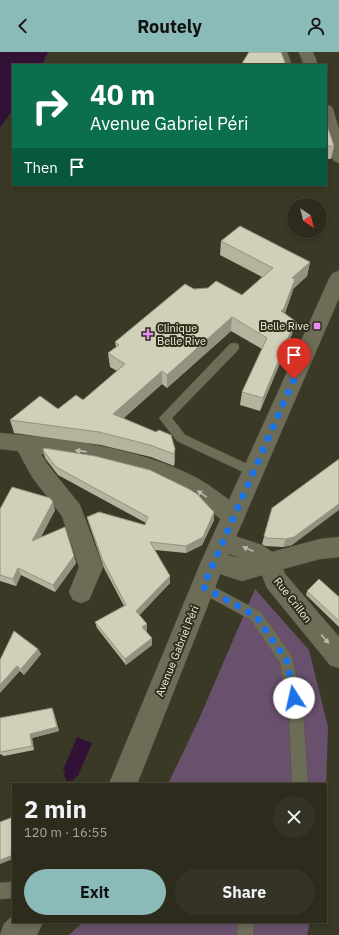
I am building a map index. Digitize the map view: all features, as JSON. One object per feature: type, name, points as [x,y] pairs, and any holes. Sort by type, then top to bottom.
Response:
[{"type":"main road","points":[[306,52],[311,64]]},
{"type":"main road","points":[[327,114],[339,158]]},
{"type":"main road","name":"Avenue Gabriel Péri","points":[[123,783],[203,587],[339,278]]},
{"type":"main road","points":[[0,441],[88,452],[141,465],[185,482],[234,516]]},
{"type":"main road","points":[[24,443],[40,471],[72,512],[91,567],[81,592]]},
{"type":"main road","points":[[218,552],[242,570],[270,564],[320,549],[339,547]]},
{"type":"main road","name":"Rue Crillon","points":[[270,564],[275,580],[339,656]]},
{"type":"main road","points":[[15,935],[27,923]]},
{"type":"lane","points":[[283,52],[288,64]]},
{"type":"lane","points":[[234,347],[165,418],[181,438],[254,472]]},
{"type":"lane","points":[[203,587],[256,616],[287,661],[296,711],[300,783]]},
{"type":"lane","points":[[0,891],[12,890]]},
{"type":"lane","points":[[244,935],[246,923]]},
{"type":"shaded area","points":[[0,52],[48,52],[42,64],[12,64],[12,110],[0,128]]},
{"type":"shaded area","points":[[255,589],[309,650],[328,727],[326,783],[168,783],[199,719]]},
{"type":"shaded area","points":[[77,737],[92,743],[78,776],[72,781],[67,781],[64,776],[65,771],[63,770]]},
{"type":"shaded area","points":[[82,923],[310,923],[307,935],[69,935]]},
{"type":"building","points":[[249,52],[281,52],[286,64],[242,64]]},
{"type":"building","points":[[327,112],[328,128],[334,146],[327,146]]},
{"type":"building","points":[[240,226],[310,262],[292,278],[295,279],[284,308],[281,311],[295,321],[263,398],[242,392],[267,338],[232,317],[167,375],[162,371],[113,414],[156,432],[159,430],[171,435],[175,449],[174,454],[150,445],[99,432],[10,420],[40,396],[58,409],[76,395],[83,400],[125,364],[108,353],[119,345],[115,342],[185,284],[194,289],[208,288],[216,281],[242,295],[273,268],[221,241]]},
{"type":"building","points":[[44,448],[95,456],[150,470],[197,494],[214,512],[203,537],[186,546],[150,542],[170,576],[136,611],[147,624],[142,627],[152,638],[125,659],[95,622],[126,605],[103,561],[87,517],[99,512],[145,525],[148,517],[56,467],[43,450]]},
{"type":"building","points":[[339,459],[339,504],[294,537],[286,539],[267,538],[264,536],[272,508]]},
{"type":"building","points":[[12,487],[50,498],[53,502],[32,541],[65,527],[74,556],[53,585],[18,568],[13,579],[0,575],[0,509]]},
{"type":"building","points":[[319,579],[339,597],[339,621],[307,591]]},
{"type":"building","points":[[14,631],[38,649],[21,669],[17,666],[0,685],[0,660]]},
{"type":"building","points":[[52,708],[57,727],[30,734],[32,746],[0,752],[0,718]]},
{"type":"building","points":[[12,817],[12,855],[0,860],[0,822]]},
{"type":"place","name":"Belle Rive","points":[[317,326]]},
{"type":"place","name":"Clinique Belle Rive","points":[[148,334]]},
{"type":"route","points":[[294,379],[203,587],[256,616],[287,661],[294,698]]}]
